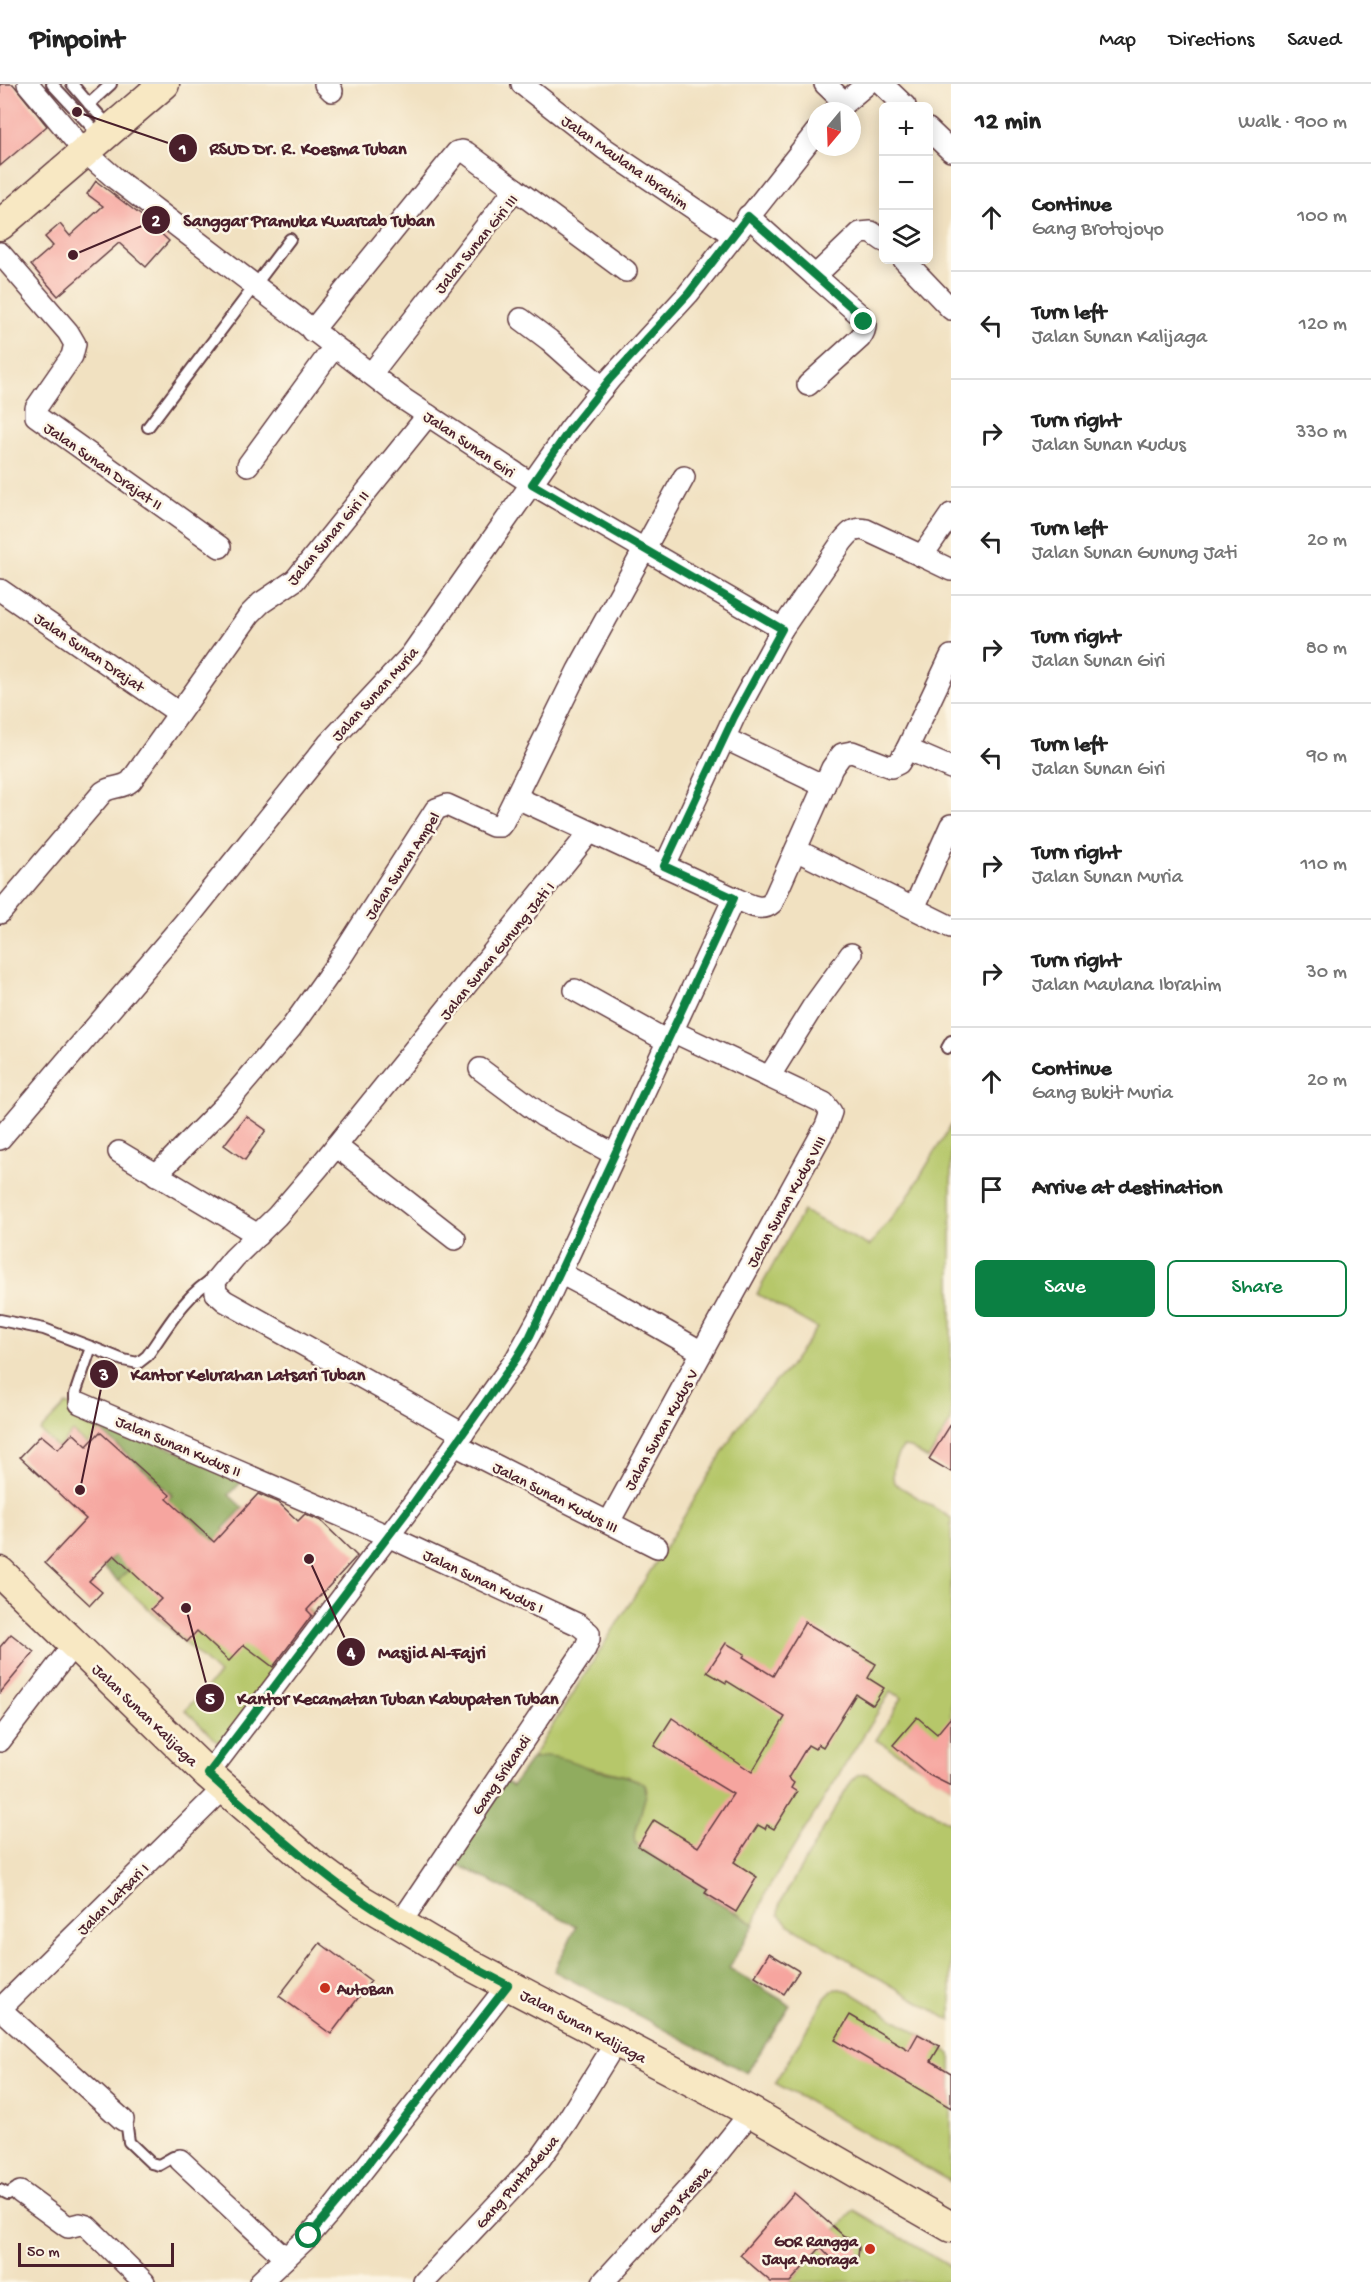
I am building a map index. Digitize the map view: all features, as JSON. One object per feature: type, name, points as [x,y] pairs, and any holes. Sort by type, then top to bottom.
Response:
[{"type":"main road","points":[[0,225],[164,84]]},
{"type":"main road","name":"Jalan Sunan Kalijaga","points":[[0,1572],[216,1781],[339,1885],[399,1925],[508,1985],[751,2112],[951,2227]]},
{"type":"street","name":"Jalan Sunan Giri","points":[[28,84],[99,139],[168,221],[370,374],[532,484],[782,629]]},
{"type":"street","name":"Jalan Maulana Ibrahim","points":[[522,84],[605,149],[733,235]]},
{"type":"street","points":[[825,84],[836,102]]},
{"type":"street","points":[[844,102],[867,84]]},
{"type":"street","points":[[882,84],[901,102]]},
{"type":"street","points":[[933,134],[951,151]]},
{"type":"street","points":[[807,143],[748,216],[863,319],[865,327],[860,338],[808,385]]},
{"type":"street","points":[[312,331],[455,154],[462,151],[467,153],[515,189]]},
{"type":"street","name":"Jalan Sunan Giri III","points":[[370,374],[515,189],[626,271]]},
{"type":"street","name":"Jalan Sunan Muria","points":[[0,1139],[189,917],[328,744],[411,655],[570,429],[603,388],[688,294],[748,216]]},
{"type":"street","points":[[815,276],[860,232],[871,232],[879,238]]},
{"type":"street","name":"Jalan Sunan Drajat II","points":[[0,253],[69,332],[75,344],[72,356],[36,408],[36,416],[220,547]]},
{"type":"street","points":[[908,264],[951,309]]},
{"type":"street","points":[[521,319],[549,340],[603,388]]},
{"type":"street","points":[[248,465],[334,347]]},
{"type":"street","name":"Jalan Sunan Giri II","points":[[0,914],[103,792],[125,786],[131,781],[250,614],[299,575],[428,415]]},
{"type":"street","name":"Jalan Sunan Ampel","points":[[156,1175],[245,1082],[291,1028],[338,962],[436,809],[447,805],[485,823],[498,826],[503,822],[578,670],[684,477]]},
{"type":"street","points":[[922,556],[951,513]]},
{"type":"street","points":[[664,866],[755,676],[782,629],[842,542],[855,529],[872,532],[951,570]]},
{"type":"street","name":"Jalan Sunan Drajat","points":[[0,590],[180,713]]},
{"type":"street","points":[[515,797],[734,898],[759,908],[769,907],[775,899],[837,759],[847,752],[891,767],[899,763],[951,656]]},
{"type":"street","points":[[724,738],[824,786]]},
{"type":"street","points":[[907,749],[951,768]]},
{"type":"street","points":[[914,908],[951,825]]},
{"type":"street","name":"Jalan Sunan Gunung Jati I","points":[[216,1277],[298,1192],[590,832]]},
{"type":"street","points":[[796,850],[951,927]]},
{"type":"street","name":"Jalan Latsari I","points":[[0,2008],[216,1781],[527,1342],[734,898]]},
{"type":"street","points":[[769,1077],[812,1008],[851,954]]},
{"type":"street","name":"Jalan Sunan Kudus VIII","points":[[575,990],[669,1036],[769,1077],[824,1103],[830,1109],[830,1115],[702,1352]]},
{"type":"street","points":[[480,1069],[543,1116],[614,1154]]},
{"type":"street","points":[[336,1146],[455,1239]]},
{"type":"street","points":[[119,1152],[258,1235]]},
{"type":"street","name":"Jalan Sunan Kudus V","points":[[560,1273],[702,1352],[609,1522]]},
{"type":"street","name":"Jalan Sunan Kudus III","points":[[216,1277],[214,1285],[216,1293],[225,1300],[459,1439],[657,1547]]},
{"type":"street","name":"Jalan Sunan Kudus II","points":[[80,1403],[388,1536]]},
{"type":"street","name":"Jalan Sunan Kudus I","points":[[388,1536],[579,1625]]},
{"type":"street","name":"Gang Srikandi","points":[[399,1925],[588,1643],[589,1633],[579,1625]]},
{"type":"street","points":[[0,1741],[74,1644]]},
{"type":"street","points":[[261,2282],[309,2236],[337,2204],[508,1985]]},
{"type":"street","points":[[0,2008],[123,2120]]},
{"type":"street","name":"Gang Puntadewa","points":[[424,2282],[540,2158],[567,2121],[616,2042]]},
{"type":"street","name":"Gang Kresna","points":[[603,2282],[698,2178],[751,2112]]},
{"type":"street","points":[[180,2160],[285,2258]]},
{"type":"street","points":[[10,2191],[68,2227],[80,2224],[87,2226],[144,2282]]},
{"type":"lane","points":[[52,84],[99,139]]},
{"type":"lane","points":[[72,84],[89,104],[99,139]]},
{"type":"lane","points":[[89,104],[111,84]]},
{"type":"lane","points":[[148,427],[290,239]]},
{"type":"lane","points":[[0,1320],[44,1329],[123,1360],[138,1363],[147,1356],[190,1297],[216,1277]]},
{"type":"lane","name":"Jalan Sunan Kudus II","points":[[80,1403],[74,1396],[91,1347]]},
{"type":"lane","points":[[123,2120],[127,2127],[129,2142],[151,2163],[159,2165],[173,2157],[180,2160]]},
{"type":"green space","points":[[951,1125],[951,1421],[928,1459],[910,1448],[903,1447],[895,1460],[893,1473],[894,1483],[951,1518],[951,1786],[876,1740],[902,1698],[891,1691],[766,1892],[754,1924],[705,1893],[708,1888],[635,1843],[634,1837],[647,1792],[645,1785],[627,1776],[594,1768],[535,1758],[530,1761],[668,1543],[735,1432],[760,1398],[788,1369],[817,1328],[757,1294],[803,1211],[869,1246],[906,1200]]},
{"type":"green space","points":[[66,1404],[108,1422],[87,1444],[73,1432],[58,1448],[40,1431]]},
{"type":"green space","points":[[108,1422],[244,1479],[229,1495],[243,1508],[223,1529],[236,1541],[226,1551],[183,1511],[118,1581],[103,1567],[172,1495],[100,1430]]},
{"type":"green space","points":[[183,1511],[226,1551],[236,1541],[318,1619],[221,1745],[185,1710],[219,1674],[118,1581]]},
{"type":"green space","points":[[545,1756],[558,1757],[595,1770],[627,1776],[645,1785],[646,1794],[634,1837],[635,1843],[708,1889],[705,1894],[754,1924],[729,1968],[790,2005],[747,2073],[554,1971],[577,1926],[449,1860],[502,1780],[512,1786],[530,1761]]},
{"type":"green space","points":[[867,1774],[951,1823],[951,2021],[788,1924],[779,1915],[780,1903],[851,1782],[858,1775]]},
{"type":"green space","points":[[835,1988],[849,1991],[951,2054],[951,2182],[775,2083],[825,1998]]},
{"type":"green space","name":"GOR Rangga Jaya Anoraga","points":[[854,2210],[951,2267],[951,2282],[790,2282]]},
{"type":"building","points":[[0,84],[13,84],[47,126],[0,166]]},
{"type":"building","points":[[96,181],[143,217],[169,241],[146,267],[119,243],[58,296],[31,265],[53,246],[45,237],[60,224],[70,236],[103,206],[87,194]]},
{"type":"building","points":[[246,1116],[266,1130],[245,1160],[224,1145]]},
{"type":"building","points":[[951,1424],[951,1472],[929,1459]]},
{"type":"building","points":[[100,1432],[170,1495],[167,1499],[214,1542],[258,1494],[279,1503],[298,1521],[305,1514],[321,1521],[357,1556],[307,1610],[312,1615],[273,1667],[244,1645],[229,1661],[197,1631],[187,1642],[151,1609],[161,1599],[114,1555],[89,1581],[102,1592],[90,1605],[45,1563],[86,1519],[20,1457],[41,1435],[58,1449],[73,1433],[87,1446]]},
{"type":"building","points":[[805,1622],[876,1664],[868,1678],[884,1688],[873,1705],[856,1694],[823,1747],[818,1744],[815,1749],[808,1745],[788,1778],[794,1783],[791,1788],[797,1792],[774,1829],[767,1825],[765,1829],[758,1825],[734,1862],[757,1877],[736,1912],[705,1893],[708,1889],[638,1846],[654,1820],[698,1847],[733,1794],[654,1746],[672,1718],[752,1772],[785,1717],[727,1681],[726,1683],[707,1672],[726,1643],[745,1654],[743,1657],[773,1676]]},
{"type":"building","points":[[11,1634],[34,1652],[0,1693],[0,1647]]},
{"type":"building","points":[[917,1717],[937,1734],[951,1717],[951,1786],[929,1775],[893,1745]]},
{"type":"building","name":"AutoBan","points":[[320,1943],[371,1981],[331,2034],[279,1996]]},
{"type":"building","points":[[769,1953],[799,1971],[784,1994],[755,1976]]},
{"type":"building","points":[[850,2015],[909,2050],[918,2034],[940,2046],[931,2061],[951,2073],[951,2108],[835,2040]]},
{"type":"building","points":[[794,2193],[844,2236],[853,2239],[859,2247],[858,2257],[847,2266],[838,2265],[821,2247],[790,2282],[771,2282],[740,2255]]},
{"type":"place","name":"RSUD Dr. R. Koesma Tuban","points":[[77,112]]},
{"type":"place","name":"Sanggar Pramuka Kwarcab Tuban","points":[[73,255]]},
{"type":"place","name":"Kantor Kelurahan Latsari Tuban","points":[[80,1490]]},
{"type":"place","name":"Masjid Al-Fajri","points":[[309,1559]]},
{"type":"place","name":"Kantor Kecamatan Tuban Kabupaten Tuban","points":[[186,1608]]},
{"type":"place","name":"AutoBan","points":[[325,1988]]},
{"type":"place","name":"GOR Rangga Jaya Anoraga","points":[[870,2249]]},
{"type":"route","points":[[309,2236],[351,2186],[508,1985],[391,1920],[339,1885],[208,1774],[412,1505],[530,1336],[734,898],[664,866],[734,717],[782,629],[532,484],[570,429],[610,379],[688,294],[748,216],[860,315],[864,322]]}]
